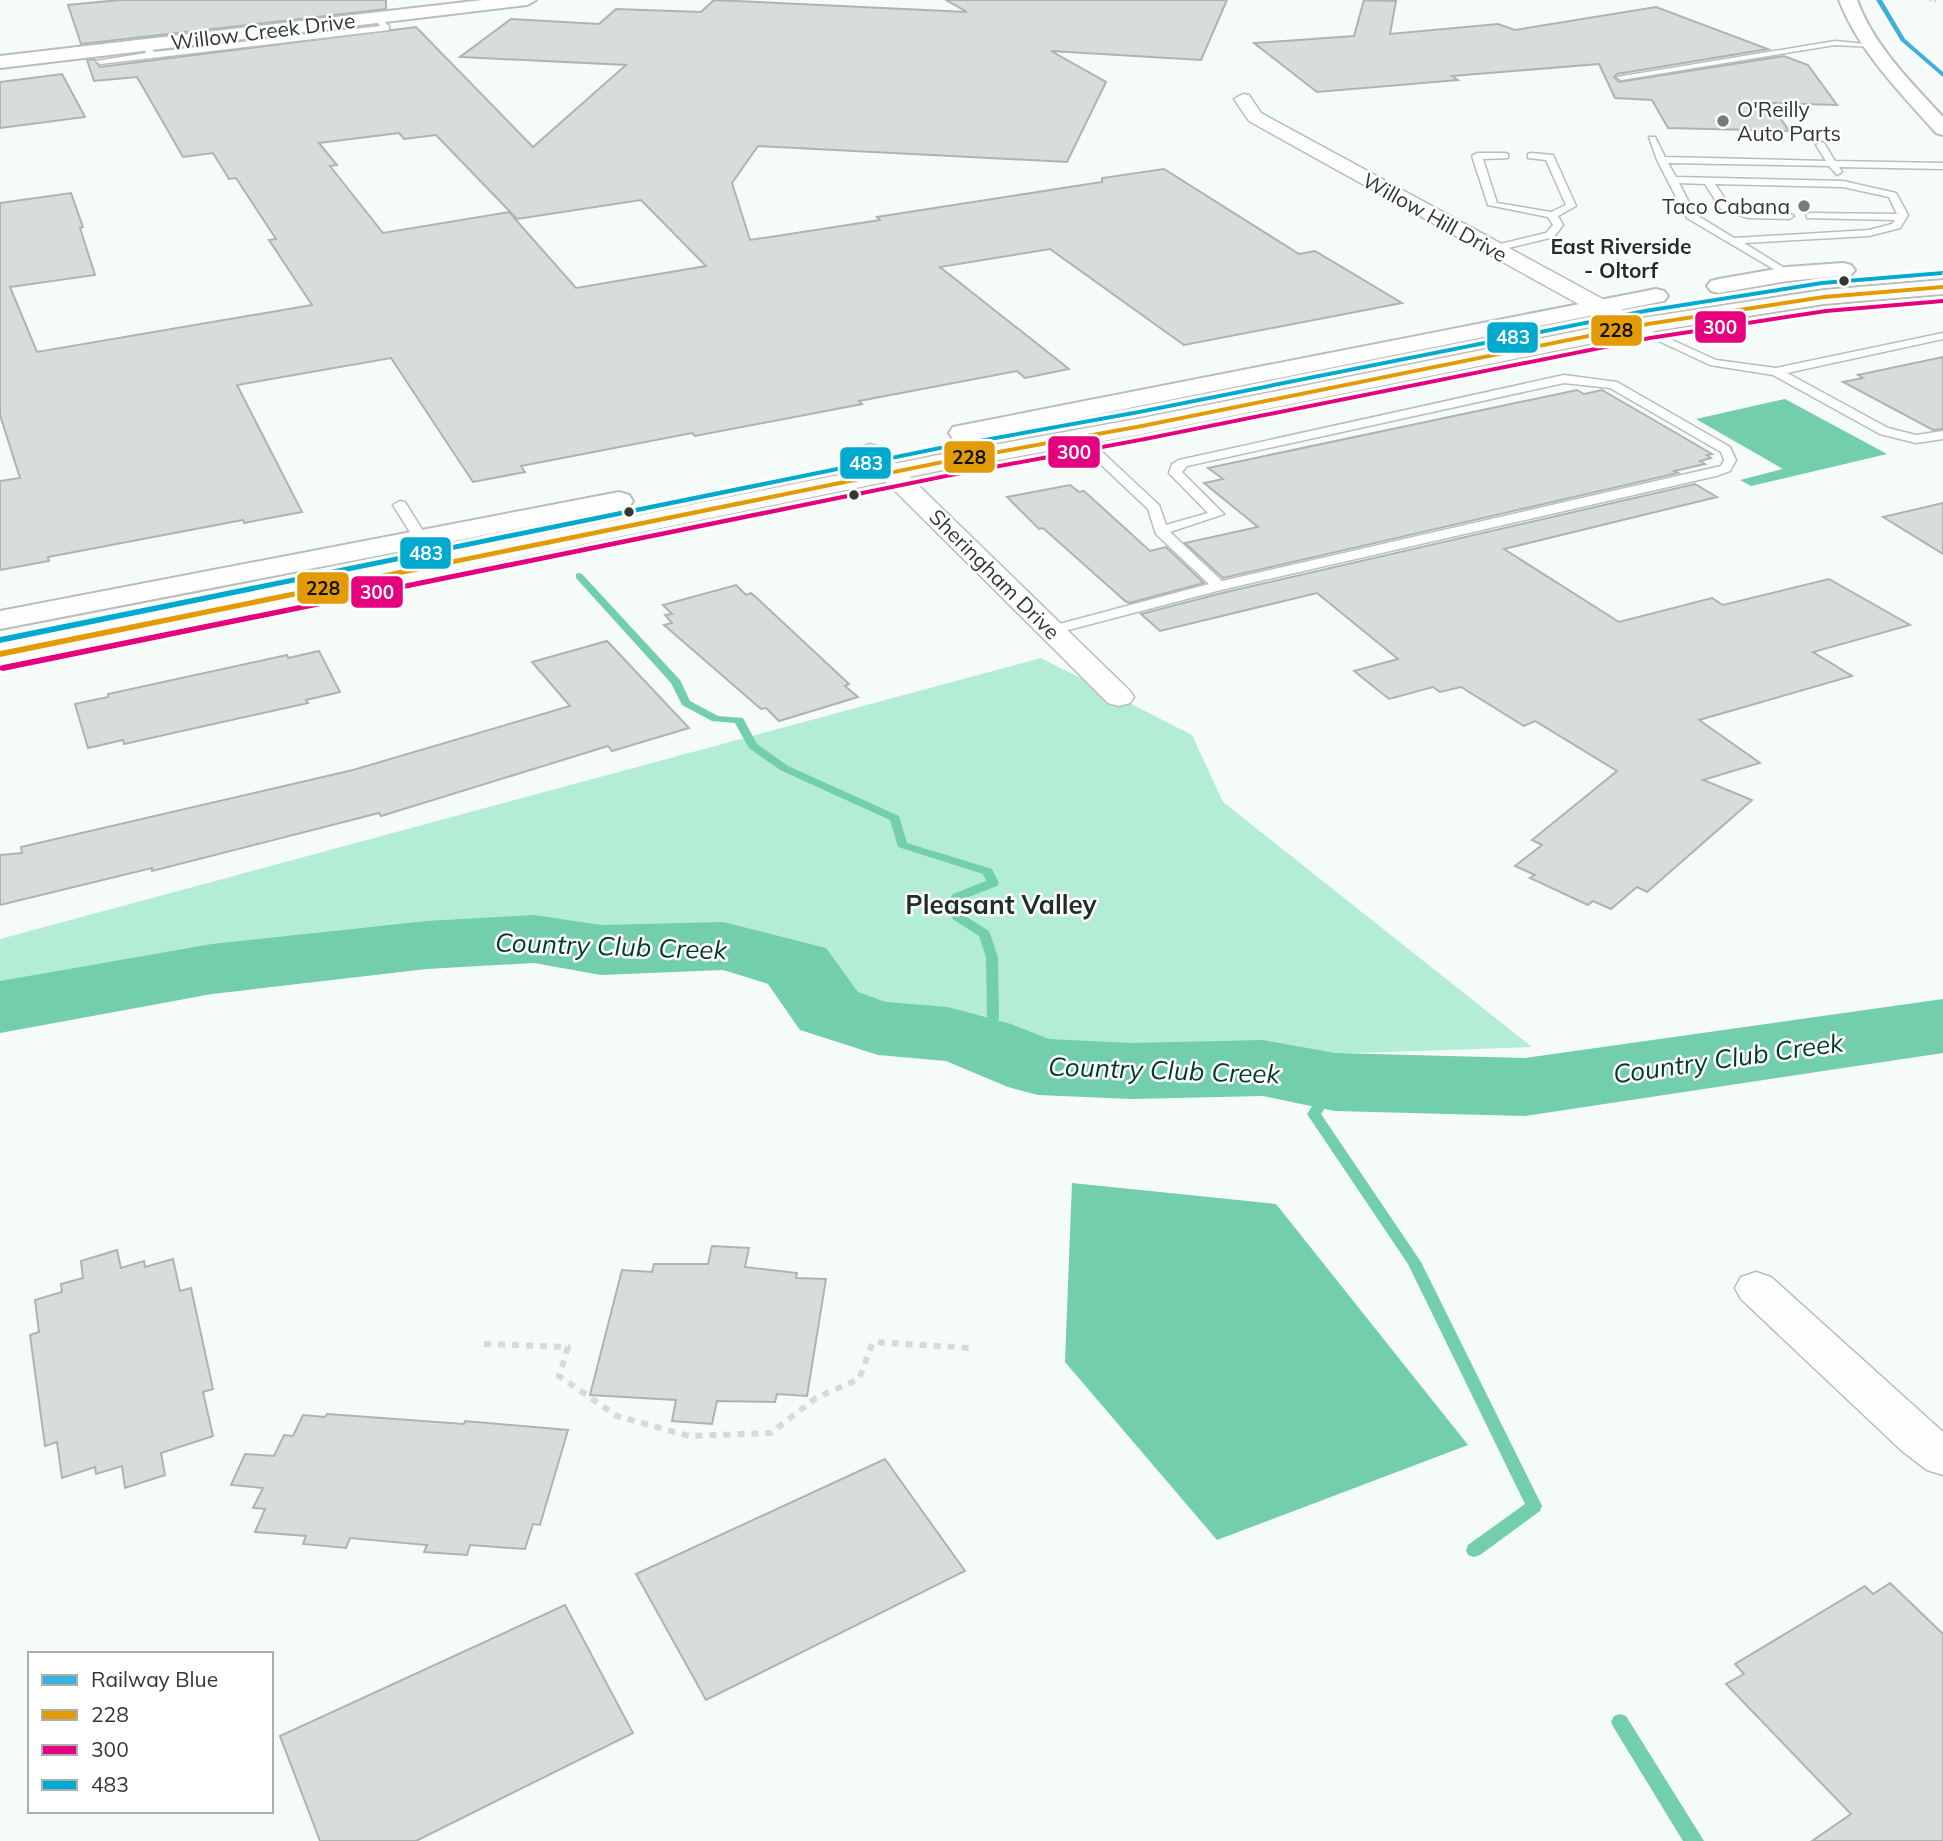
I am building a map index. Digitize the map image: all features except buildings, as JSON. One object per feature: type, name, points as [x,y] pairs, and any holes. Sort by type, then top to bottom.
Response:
[{"type":"main road","name":"Willow Creek Drive","points":[[0,62],[148,50],[377,17],[527,0]]},
{"type":"main road","points":[[1848,0],[1852,16],[1899,79],[1943,129]]},
{"type":"main road","points":[[0,620],[870,452],[1595,306],[1787,274],[1943,264]]},
{"type":"main road","points":[[0,654],[892,472],[1081,439],[1635,326],[1812,298],[1943,287]]},
{"type":"main road","points":[[421,539],[439,565]]},
{"type":"street","name":"Willow Hill Drive","points":[[1243,99],[1255,117],[1635,326]]},
{"type":"street","name":"Sheringham Drive","points":[[870,452],[1119,697]]},
{"type":"street","points":[[1755,1288],[1943,1457]]},
{"type":"lane","points":[[1621,77],[1835,43],[1874,45]]},
{"type":"lane","points":[[100,61],[148,50]]},
{"type":"lane","points":[[1652,139],[1691,216],[1787,274]]},
{"type":"lane","points":[[1821,145],[1843,184]]},
{"type":"lane","points":[[1504,156],[1478,156],[1493,205],[1552,215],[1571,206],[1550,157],[1531,156]]},
{"type":"lane","points":[[1662,160],[1943,166]]},
{"type":"lane","points":[[1672,180],[1843,184],[1893,195],[1903,215],[1896,226],[1869,233],[1732,241]]},
{"type":"lane","points":[[1708,181],[1725,207],[1748,215],[1789,216]]},
{"type":"lane","points":[[1492,249],[1550,235],[1558,225],[1552,215]]},
{"type":"lane","points":[[1811,216],[1902,218]]},
{"type":"lane","points":[[1635,326],[1714,363],[1776,372],[1884,431],[1916,439],[1943,435]]},
{"type":"lane","points":[[1776,372],[1943,336]]},
{"type":"lane","points":[[1053,630],[1219,586],[1716,472],[1726,468],[1730,460],[1726,450],[1613,385],[1564,379],[1183,463],[1176,467],[1175,473],[1217,514],[1161,531]]},
{"type":"lane","points":[[1081,439],[1154,508],[1161,531],[1219,586]]},
{"type":"lane","points":[[400,505],[421,539]]},
{"type":"path","points":[[1928,0],[1937,1]]},
{"type":"path","points":[[484,1344],[568,1347],[559,1376],[617,1416],[689,1436],[771,1433],[816,1398],[859,1379],[873,1342],[970,1348]]},
{"type":"shaded area","points":[[1785,399],[1887,454],[1751,486],[1740,480],[1783,469],[1696,419]]},
{"type":"shaded area","points":[[1041,658],[1192,735],[1223,802],[1532,1047],[1069,1063],[1011,1039],[842,1005],[806,957],[760,944],[673,937],[584,939],[469,934],[192,964],[0,1004],[0,939]]},
{"type":"shaded area","points":[[1072,1183],[1276,1204],[1468,1445],[1217,1540],[1065,1362]]},
{"type":"waterway","points":[[579,576],[676,682],[686,703],[716,719],[739,720],[753,746],[784,768],[895,818],[902,845],[988,872],[993,883],[957,897],[948,907],[958,917],[985,934],[992,957],[993,1018],[981,1043]]},
{"type":"waterway","name":"Country Club Creek","points":[[0,1007],[212,969],[427,945],[534,939],[601,950],[723,946],[771,958],[797,966],[829,1011],[878,1028],[948,1034],[981,1043],[1038,1067],[1131,1071],[1263,1068],[1335,1082],[1525,1087],[1943,1026]]},
{"type":"waterway","points":[[1335,1082],[1314,1114],[1414,1262],[1534,1506],[1474,1550]]},
{"type":"waterway","points":[[1620,1722],[1694,1841]]},
{"type":"rail line","name":"Blue","points":[[1879,0],[1903,40],[1943,75]]},
{"type":"transit line","name":"483","points":[[0,640],[940,448],[1139,412],[1645,311],[1822,283],[1942,273]]},
{"type":"transit line","name":"228","points":[[0,654],[943,462],[1142,426],[1648,324],[1824,297],[1943,287]]},
{"type":"transit line","name":"300","points":[[3,668],[946,476],[1650,338],[1826,311],[1943,301]]},
{"type":"place","name":"O'Reilly Auto Parts","points":[[1723,121]]},
{"type":"place","name":"Taco Cabana","points":[[1804,206]]},
{"type":"district","name":"East Riverside - Oltorf","points":[[1621,258]]},
{"type":"district","name":"Pleasant Valley","points":[[1001,904]]}]
